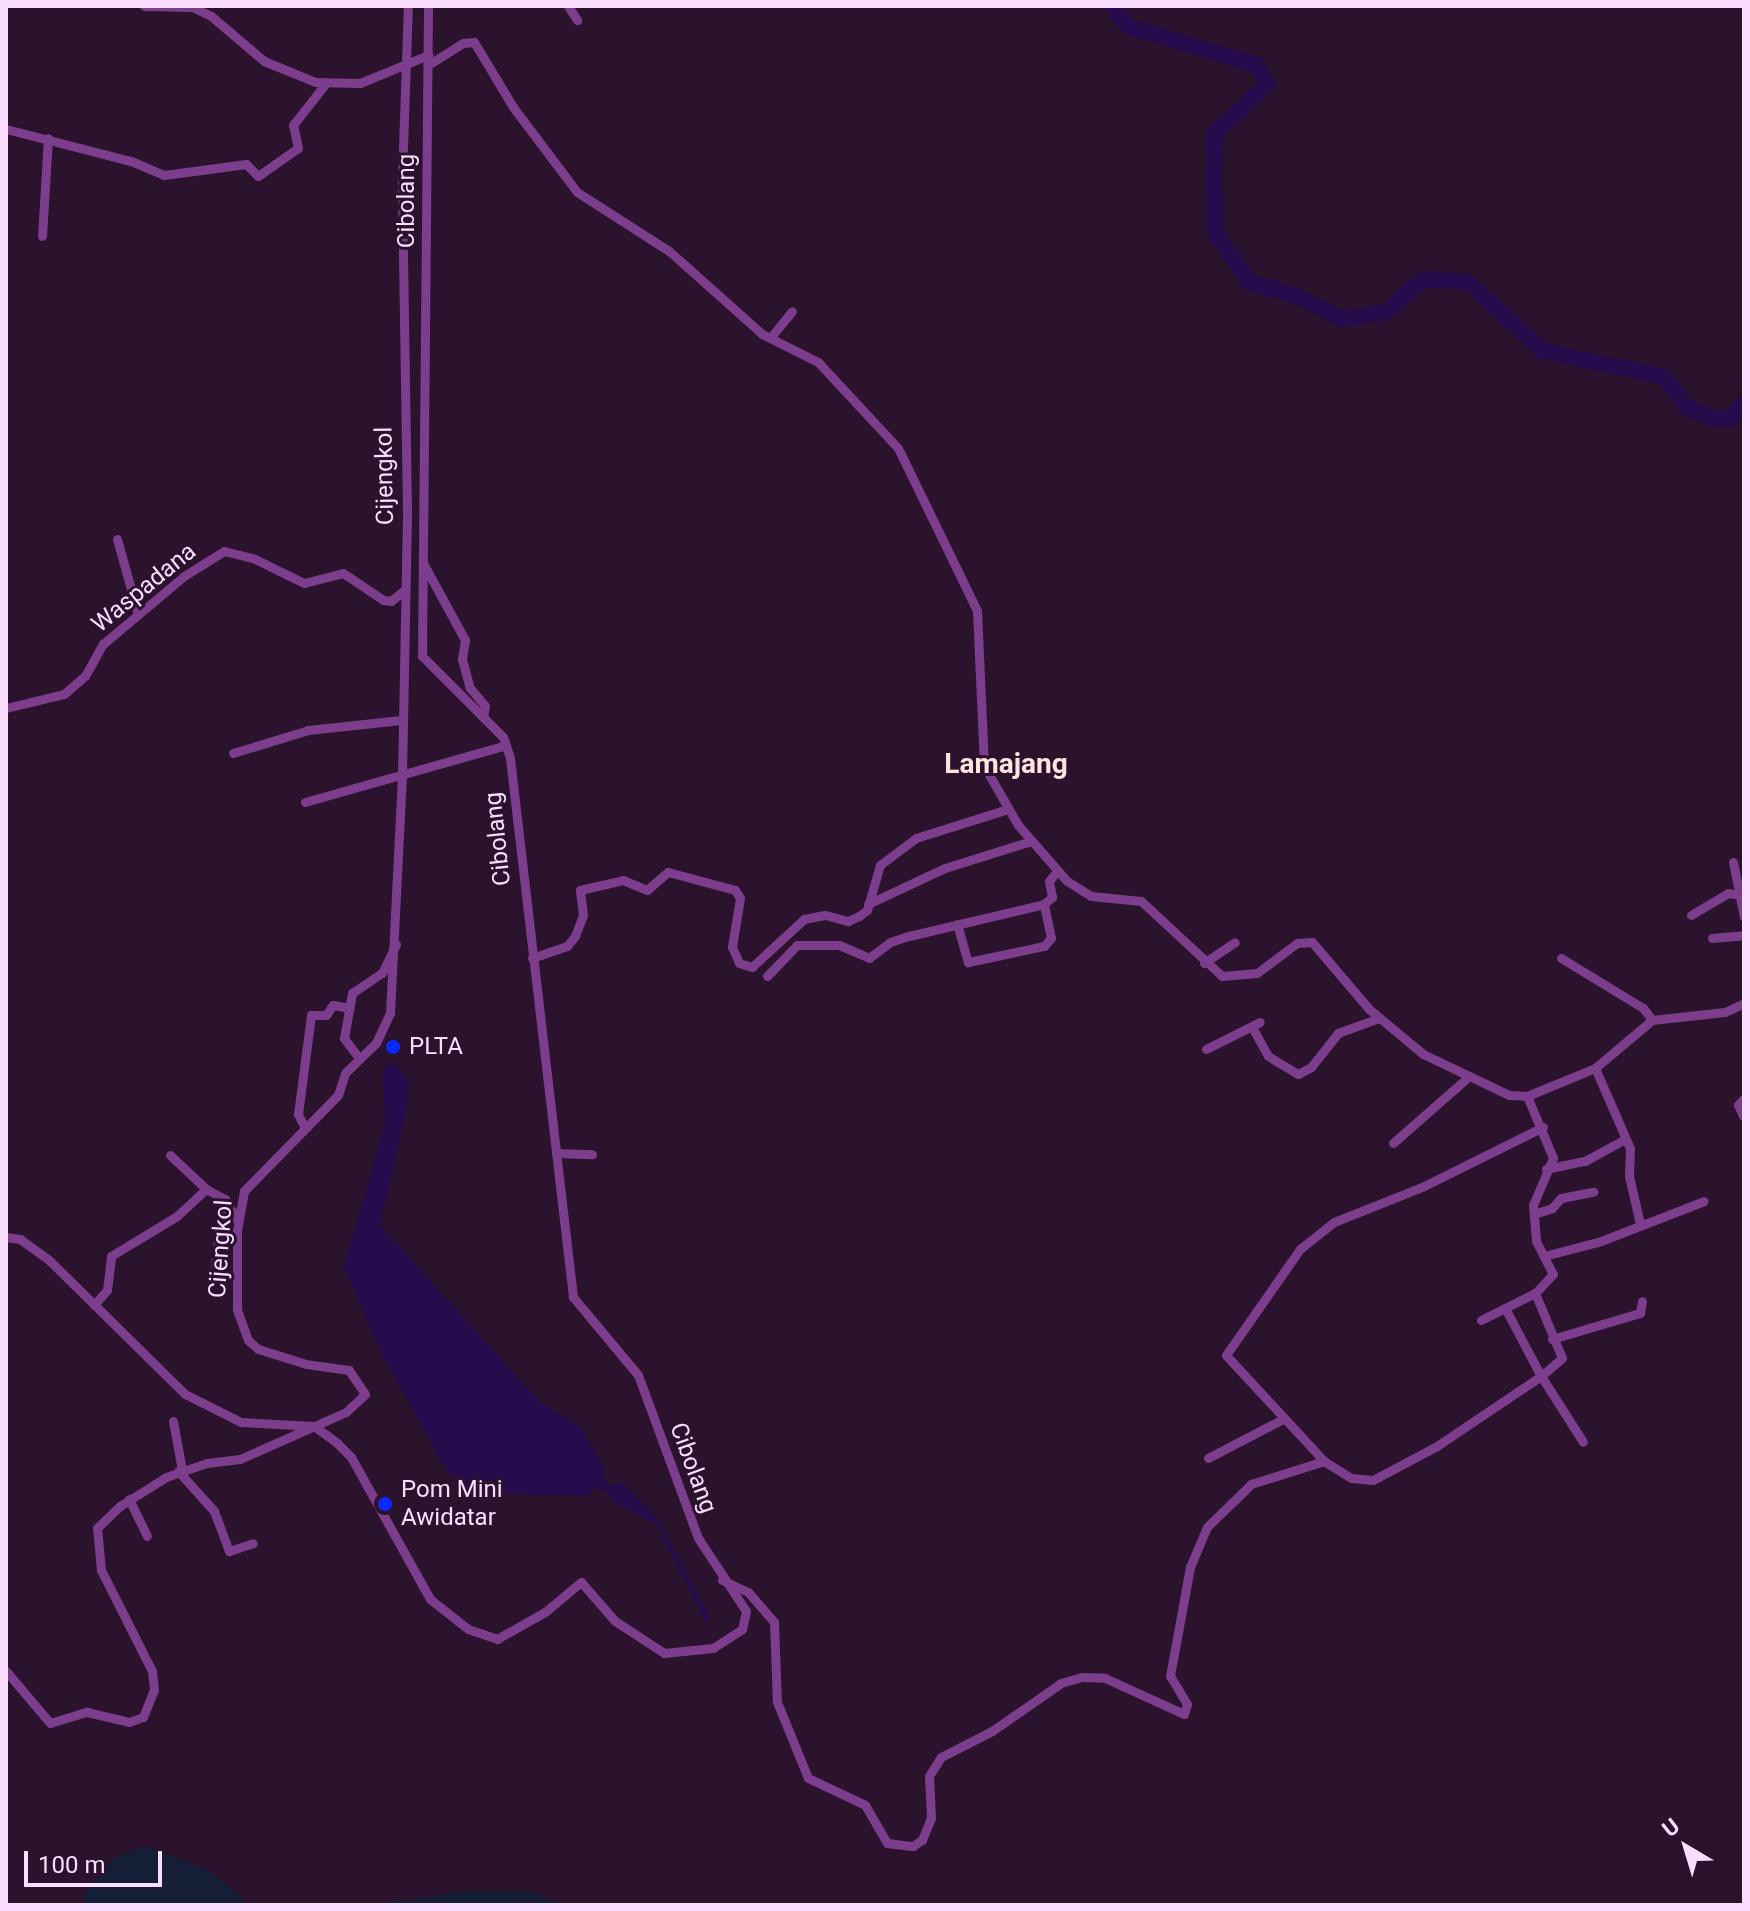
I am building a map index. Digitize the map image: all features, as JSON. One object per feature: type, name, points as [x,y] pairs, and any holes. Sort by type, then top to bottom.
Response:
[{"type":"street","points":[[144,6],[192,7],[211,16],[279,70],[326,83],[360,83],[428,60],[463,43],[474,42],[513,107],[577,192],[654,239],[771,337],[818,362],[906,458],[924,510],[977,611],[984,766],[1008,809],[1031,841],[1057,871],[1091,896],[1141,901],[1189,950],[1222,976],[1247,976],[1267,968],[1297,943],[1312,942],[1379,1018],[1423,1054],[1467,1078],[1509,1095],[1527,1096],[1595,1068],[1652,1020],[1725,1012],[1744,1003]]},
{"type":"street","name":"Cijengkol","points":[[314,1426],[353,1407],[364,1397],[364,1388],[349,1370],[306,1364],[258,1349],[248,1340],[237,1309],[238,1223],[244,1191],[338,1095],[345,1073],[376,1043],[390,1013],[396,944],[402,776],[408,6]]},
{"type":"street","name":"Cibolang","points":[[314,1426],[351,1457],[430,1599],[447,1616],[491,1639],[532,1620],[581,1582],[615,1621],[653,1648],[693,1653],[731,1641],[745,1623],[746,1611],[722,1580],[684,1508],[675,1469],[638,1375],[573,1297],[506,745],[483,717],[422,656],[428,6]]},
{"type":"street","points":[[568,6],[577,20]]},
{"type":"street","points":[[6,129],[48,138],[164,175],[246,164],[258,176],[298,148],[293,125],[326,83]]},
{"type":"street","points":[[42,236],[48,138]]},
{"type":"street","points":[[771,337],[792,311]]},
{"type":"street","points":[[117,539],[138,614]]},
{"type":"street","name":"Waspadana","points":[[6,708],[64,694],[85,676],[103,644],[138,614],[224,551],[255,559],[301,582],[343,573],[383,600],[395,599],[405,590]]},
{"type":"street","points":[[422,562],[465,640],[462,659],[470,688],[485,706],[483,717]]},
{"type":"street","points":[[233,753],[308,730],[401,720]]},
{"type":"street","points":[[305,802],[506,745]]},
{"type":"street","points":[[868,904],[873,877],[893,853],[916,838],[1008,809]]},
{"type":"street","points":[[532,958],[567,946],[583,915],[580,890],[609,881],[628,880],[647,890],[668,872],[735,890],[740,898],[732,947],[745,968],[758,964],[804,919],[825,915],[848,921],[868,904],[945,868],[1031,841]]},
{"type":"street","points":[[1733,862],[1744,917]]},
{"type":"street","points":[[767,976],[797,945],[839,945],[869,958],[890,942],[1044,904],[1052,897],[1049,881],[1057,871]]},
{"type":"street","points":[[1691,915],[1728,893],[1741,895]]},
{"type":"street","points":[[957,924],[968,962],[1044,946],[1051,938],[1044,904]]},
{"type":"street","points":[[1712,938],[1744,935]]},
{"type":"street","points":[[1201,961],[1235,942]]},
{"type":"street","name":"Cijengkol","points":[[350,1008],[352,993],[382,973],[396,944]]},
{"type":"street","points":[[1561,958],[1643,1008],[1652,1020]]},
{"type":"street","points":[[305,1128],[298,1114],[311,1015],[326,1015],[333,1005],[350,1008],[344,1038],[359,1058]]},
{"type":"street","points":[[1206,1049],[1256,1025],[1268,1056],[1298,1074],[1311,1067],[1338,1033],[1379,1018]]},
{"type":"street","points":[[1595,1068],[1625,1139],[1640,1224]]},
{"type":"street","points":[[1393,1143],[1467,1078]]},
{"type":"street","points":[[1481,1320],[1535,1293],[1552,1278],[1536,1241],[1534,1214],[1546,1169],[1553,1158],[1543,1127],[1527,1096]]},
{"type":"street","points":[[1743,1116],[1738,1105],[1744,1098]]},
{"type":"street","points":[[1535,1293],[1562,1361],[1437,1446],[1373,1480],[1351,1478],[1324,1461],[1226,1355],[1300,1249],[1357,1210],[1422,1187],[1543,1127]]},
{"type":"street","points":[[1546,1169],[1585,1161],[1625,1139]]},
{"type":"street","points":[[556,1153],[592,1154]]},
{"type":"street","points":[[170,1155],[206,1189],[223,1198],[238,1223]]},
{"type":"street","points":[[94,1305],[107,1290],[111,1256],[177,1216],[206,1189]]},
{"type":"street","points":[[1534,1214],[1552,1208],[1558,1199],[1593,1192]]},
{"type":"street","points":[[215,1265],[223,1198]]},
{"type":"street","points":[[1544,1256],[1704,1201]]},
{"type":"street","points":[[6,1237],[20,1239],[49,1260],[185,1394],[241,1422],[314,1426]]},
{"type":"street","points":[[1552,1339],[1640,1313],[1642,1301]]},
{"type":"street","points":[[1506,1310],[1541,1376],[1583,1442]]},
{"type":"street","points":[[1208,1458],[1283,1419]]},
{"type":"street","points":[[173,1421],[180,1470],[214,1511],[229,1551],[253,1543]]},
{"type":"street","points":[[6,1671],[50,1723],[87,1712],[129,1722],[143,1717],[154,1690],[152,1671],[101,1570],[95,1533],[129,1499],[180,1470],[240,1459],[314,1426]]},
{"type":"street","points":[[722,1580],[748,1592],[774,1622],[777,1702],[808,1778],[865,1805],[882,1838],[906,1847],[927,1832],[935,1806],[929,1776],[941,1757],[992,1731],[1061,1683],[1082,1677],[1105,1678],[1184,1714],[1187,1704],[1170,1676],[1190,1567],[1207,1527],[1251,1484],[1324,1461]]},
{"type":"street","points":[[129,1499],[147,1536]]},
{"type":"shaded area","points":[[395,1063],[408,1080],[406,1112],[380,1225],[540,1402],[582,1428],[603,1466],[603,1478],[611,1486],[623,1483],[657,1518],[710,1618],[706,1622],[656,1524],[612,1501],[608,1491],[592,1489],[588,1496],[485,1493],[447,1471],[382,1355],[344,1266],[385,1125],[383,1067]]},
{"type":"shaded area","points":[[144,1846],[210,1871],[250,1905],[83,1905],[89,1887],[112,1860]]},
{"type":"shaded area","points":[[531,1891],[563,1905],[373,1905],[461,1892]]},
{"type":"waterway","points":[[1112,6],[1127,26],[1257,65],[1267,84],[1214,135],[1215,232],[1249,282],[1297,296],[1342,319],[1386,312],[1423,279],[1468,282],[1543,351],[1665,377],[1687,407],[1710,418],[1730,419],[1744,403]]},
{"type":"place","name":"PLTA","points":[[393,1047]]},
{"type":"place","name":"Pom Mini Awidatar","points":[[385,1504]]},
{"type":"district","name":"Lamajang","points":[[1006,764]]}]
